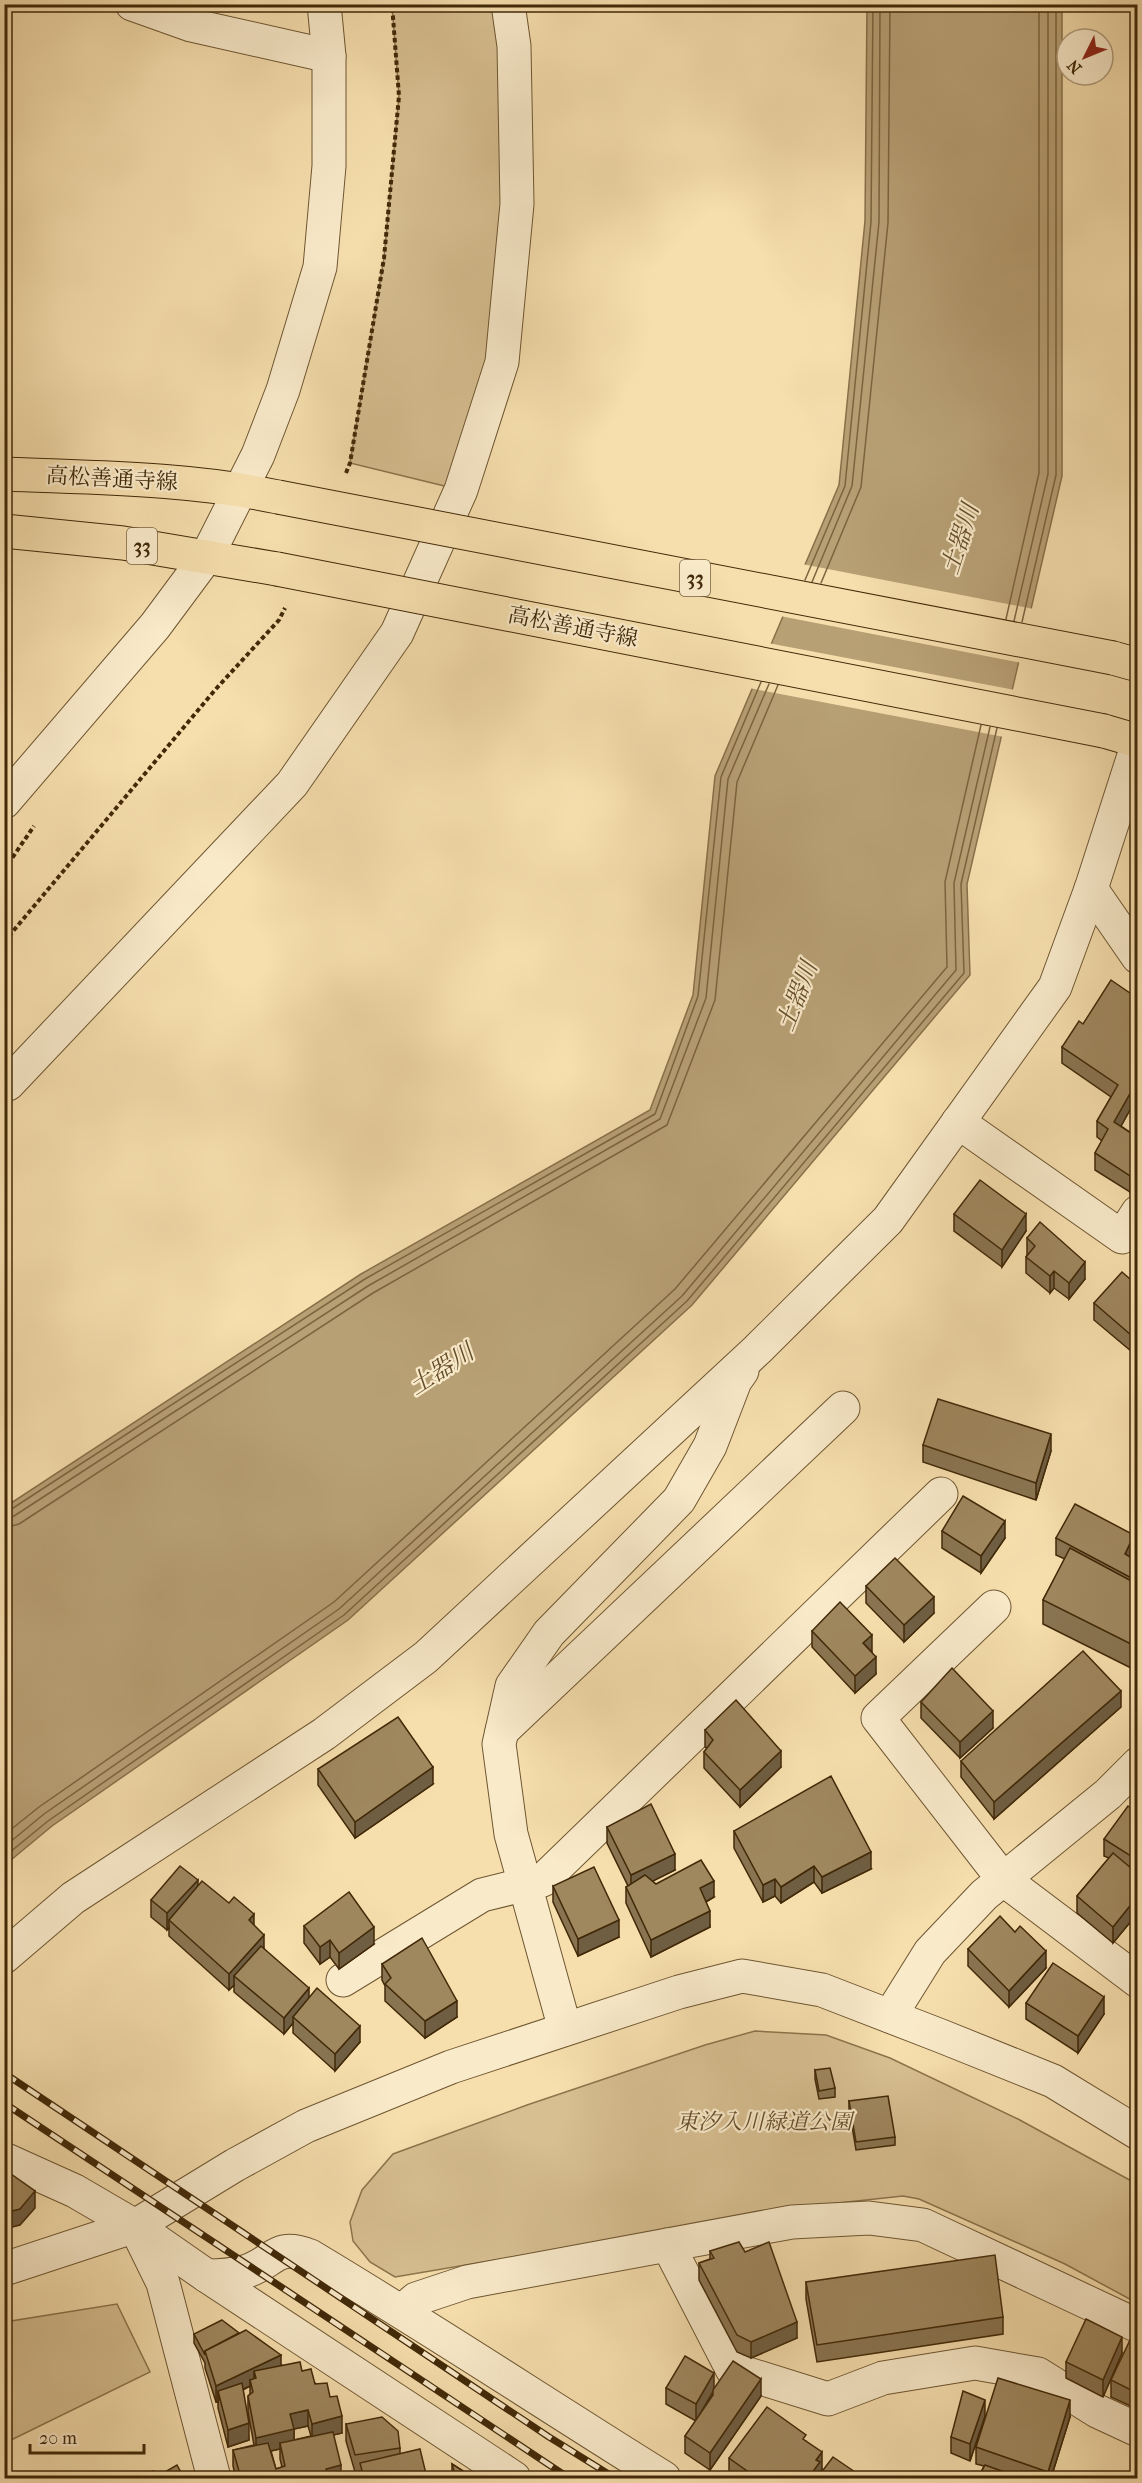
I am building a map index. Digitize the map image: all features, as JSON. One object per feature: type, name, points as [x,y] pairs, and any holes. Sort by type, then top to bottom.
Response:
[{"type":"main road","name":"高松善通寺線","points":[[4,474],[164,481],[242,489],[1125,662]]},
{"type":"main road","name":"高松善通寺線","points":[[4,531],[123,543],[278,569],[1104,731],[1137,742]]},
{"type":"street","points":[[132,4],[191,25],[329,56]]},
{"type":"street","points":[[4,802],[155,626],[207,556],[258,455],[283,390],[320,267],[329,166],[329,56],[324,4]]},
{"type":"street","points":[[8,1084],[292,784],[397,633],[461,490],[502,362],[518,204],[514,46],[508,4]]},
{"type":"street","points":[[4,1957],[73,1898],[324,1734],[426,1657],[757,1350],[888,1220],[1055,987],[1091,888],[1137,742]]},
{"type":"street","points":[[1091,888],[1137,957]]},
{"type":"street","points":[[958,1122],[1122,1237],[1137,1212]]},
{"type":"street","points":[[565,2030],[511,1834],[499,1743],[512,1686],[549,1633],[679,1500],[711,1446],[735,1381],[757,1350]]},
{"type":"street","points":[[502,1731],[843,1408]]},
{"type":"street","points":[[343,1980],[482,1895],[543,1880],[941,1494]]},
{"type":"street","points":[[994,1606],[878,1718],[1003,1879],[1137,1981]]},
{"type":"street","points":[[890,2016],[930,1952],[984,1895],[1108,1794],[1137,1764]]},
{"type":"street","points":[[4,2270],[135,2226],[235,2165],[306,2126],[451,2067],[679,1992],[742,1976],[822,1990],[890,2016],[1053,2081],[1137,2133]]},
{"type":"street","points":[[4,2159],[75,2191],[135,2226],[207,2276],[241,2285],[514,2478]]},
{"type":"street","points":[[402,2311],[416,2299],[466,2282],[792,2222],[869,2218],[923,2225],[1137,2326]]},
{"type":"street","points":[[135,2226],[163,2283],[214,2478]]},
{"type":"street","points":[[668,2245],[732,2369],[828,2399],[883,2378],[975,2363],[1038,2374],[1097,2411],[1137,2430]]},
{"type":"street","points":[[241,2285],[258,2266],[284,2250],[295,2250],[310,2256],[402,2311],[473,2359],[664,2478]]},
{"type":"green space","points":[[392,5],[508,5],[517,204],[461,490],[350,463],[384,258],[399,96]]},
{"type":"green space","name":"東汐入川緑道公園","points":[[755,2031],[826,2035],[890,2058],[1018,2119],[1137,2184],[1137,2303],[1065,2264],[919,2199],[903,2196],[819,2205],[395,2277],[370,2262],[353,2241],[350,2222],[362,2190],[393,2154],[527,2105],[705,2045]]},
{"type":"green space","points":[[117,2304],[150,2372],[5,2443],[5,2322]]},
{"type":"water","name":"土器川","points":[[867,5],[1062,5],[1062,27],[1055,27],[1055,87],[1062,87],[1062,476],[967,884],[970,975],[692,1305],[348,1620],[52,1826],[5,1865],[5,1507],[361,1274],[650,1110],[693,995],[715,776],[839,485],[865,221]]},
{"type":"pier","points":[[802,564],[1034,609],[1022,663],[780,616]]},
{"type":"pier","points":[[768,643],[1015,690],[1004,737],[749,688]]},
{"type":"building","points":[[1111,980],[1137,998],[1137,1081],[1114,1122],[1137,1137],[1137,1163],[1130,1176],[1095,1153],[1108,1129],[1097,1121],[1118,1085],[1062,1047],[1079,1021],[1083,1024]]},
{"type":"building","points":[[980,1180],[1026,1214],[1002,1250],[954,1214]]},
{"type":"building","points":[[1040,1222],[1085,1262],[1069,1283],[1054,1271],[1050,1276],[1026,1257],[1035,1246],[1027,1238]]},
{"type":"building","points":[[1122,1272],[1137,1285],[1137,1328],[1131,1335],[1094,1303]]},
{"type":"building","points":[[938,1399],[1051,1434],[1036,1483],[923,1445]]},
{"type":"building","points":[[963,1496],[1005,1521],[981,1556],[942,1531]]},
{"type":"building","points":[[1075,1504],[1134,1535],[1125,1554],[1137,1561],[1137,1581],[1056,1538]]},
{"type":"building","points":[[1070,1548],[1137,1584],[1137,1647],[1043,1600]]},
{"type":"building","points":[[895,1558],[934,1597],[904,1625],[866,1586]]},
{"type":"building","points":[[840,1602],[872,1635],[863,1643],[876,1657],[855,1676],[812,1631]]},
{"type":"building","points":[[1083,1651],[1121,1691],[994,1802],[961,1761]]},
{"type":"building","points":[[952,1668],[993,1711],[960,1742],[921,1702]]},
{"type":"building","points":[[736,1700],[781,1751],[740,1790],[704,1752],[713,1740],[705,1730]]},
{"type":"building","points":[[398,1717],[433,1767],[355,1822],[318,1769]]},
{"type":"building","points":[[831,1776],[871,1852],[822,1877],[814,1866],[781,1887],[775,1879],[763,1885],[734,1831]]},
{"type":"building","points":[[651,1804],[675,1854],[631,1875],[607,1827]]},
{"type":"building","points":[[1128,1806],[1137,1812],[1137,1860],[1104,1839]]},
{"type":"building","points":[[1113,1853],[1137,1873],[1137,1897],[1113,1927],[1077,1896]]},
{"type":"building","points":[[701,1860],[714,1881],[700,1888],[710,1911],[651,1940],[626,1887],[645,1875],[656,1884]]},
{"type":"building","points":[[180,1866],[198,1880],[167,1913],[151,1900]]},
{"type":"building","points":[[594,1867],[619,1920],[578,1939],[553,1886]]},
{"type":"building","points":[[202,1881],[229,1903],[234,1897],[254,1914],[249,1920],[264,1935],[229,1974],[169,1920]]},
{"type":"building","points":[[349,1892],[374,1927],[339,1953],[330,1940],[320,1947],[304,1926]]},
{"type":"building","points":[[1000,1916],[1015,1932],[1020,1926],[1046,1951],[1009,1991],[968,1949]]},
{"type":"building","points":[[422,1938],[457,2001],[425,2021],[385,1984],[391,1978],[382,1964]]},
{"type":"building","points":[[261,1946],[309,1988],[284,2018],[234,1976]]},
{"type":"building","points":[[1053,1963],[1104,1997],[1078,2036],[1026,2003]]},
{"type":"building","points":[[317,1988],[360,2026],[335,2054],[293,2017]]},
{"type":"building","points":[[830,2068],[835,2088],[819,2091],[815,2070]]},
{"type":"building","points":[[888,2096],[895,2137],[856,2142],[849,2101]]},
{"type":"building","points":[[4,2169],[35,2191],[20,2209],[4,2213]]},
{"type":"building","points":[[739,2242],[745,2252],[769,2242],[797,2322],[751,2342],[737,2335],[699,2263],[714,2258],[710,2251]]},
{"type":"building","points":[[995,2255],[1003,2317],[817,2345],[806,2282]]},
{"type":"building","points":[[1086,2319],[1122,2337],[1103,2380],[1066,2362]]},
{"type":"building","points":[[222,2320],[239,2333],[205,2351],[205,2355],[194,2334]]},
{"type":"building","points":[[246,2330],[281,2355],[216,2386],[205,2351]]},
{"type":"building","points":[[1131,2338],[1137,2341],[1137,2393],[1111,2380]]},
{"type":"building","points":[[685,2356],[714,2373],[696,2404],[666,2388]]},
{"type":"building","points":[[733,2361],[761,2379],[710,2453],[685,2436]]},
{"type":"building","points":[[300,2362],[302,2371],[311,2369],[315,2384],[327,2383],[330,2397],[337,2396],[342,2416],[312,2424],[308,2410],[290,2414],[294,2429],[256,2438],[248,2396],[253,2392],[250,2380],[256,2378],[254,2371]]},
{"type":"building","points":[[998,2378],[1070,2400],[1048,2472],[976,2447]]},
{"type":"building","points":[[242,2383],[249,2423],[228,2430],[218,2391]]},
{"type":"building","points":[[963,2391],[985,2400],[970,2444],[951,2437]]},
{"type":"building","points":[[767,2407],[806,2435],[803,2439],[822,2452],[816,2460],[820,2462],[808,2478],[757,2478],[729,2458]]},
{"type":"building","points":[[382,2417],[398,2431],[400,2448],[355,2455],[346,2424]]},
{"type":"building","points":[[333,2432],[341,2465],[326,2469],[328,2478],[241,2478],[233,2450],[268,2443],[276,2469],[285,2466],[280,2443]]},
{"type":"building","points":[[420,2449],[427,2478],[364,2478],[360,2463]]},
{"type":"building","points":[[833,2457],[861,2476],[859,2478],[817,2478]]},
{"type":"building","points":[[452,2464],[474,2478],[456,2478]]},
{"type":"building","points":[[177,2465],[184,2478],[139,2478],[153,2471],[158,2476]]},
{"type":"building","points":[[985,2465],[1021,2478],[978,2478]]},
{"type":"railway","points":[[4,2073],[549,2437],[615,2478]]},
{"type":"railway","points":[[4,2103],[569,2478]]}]
